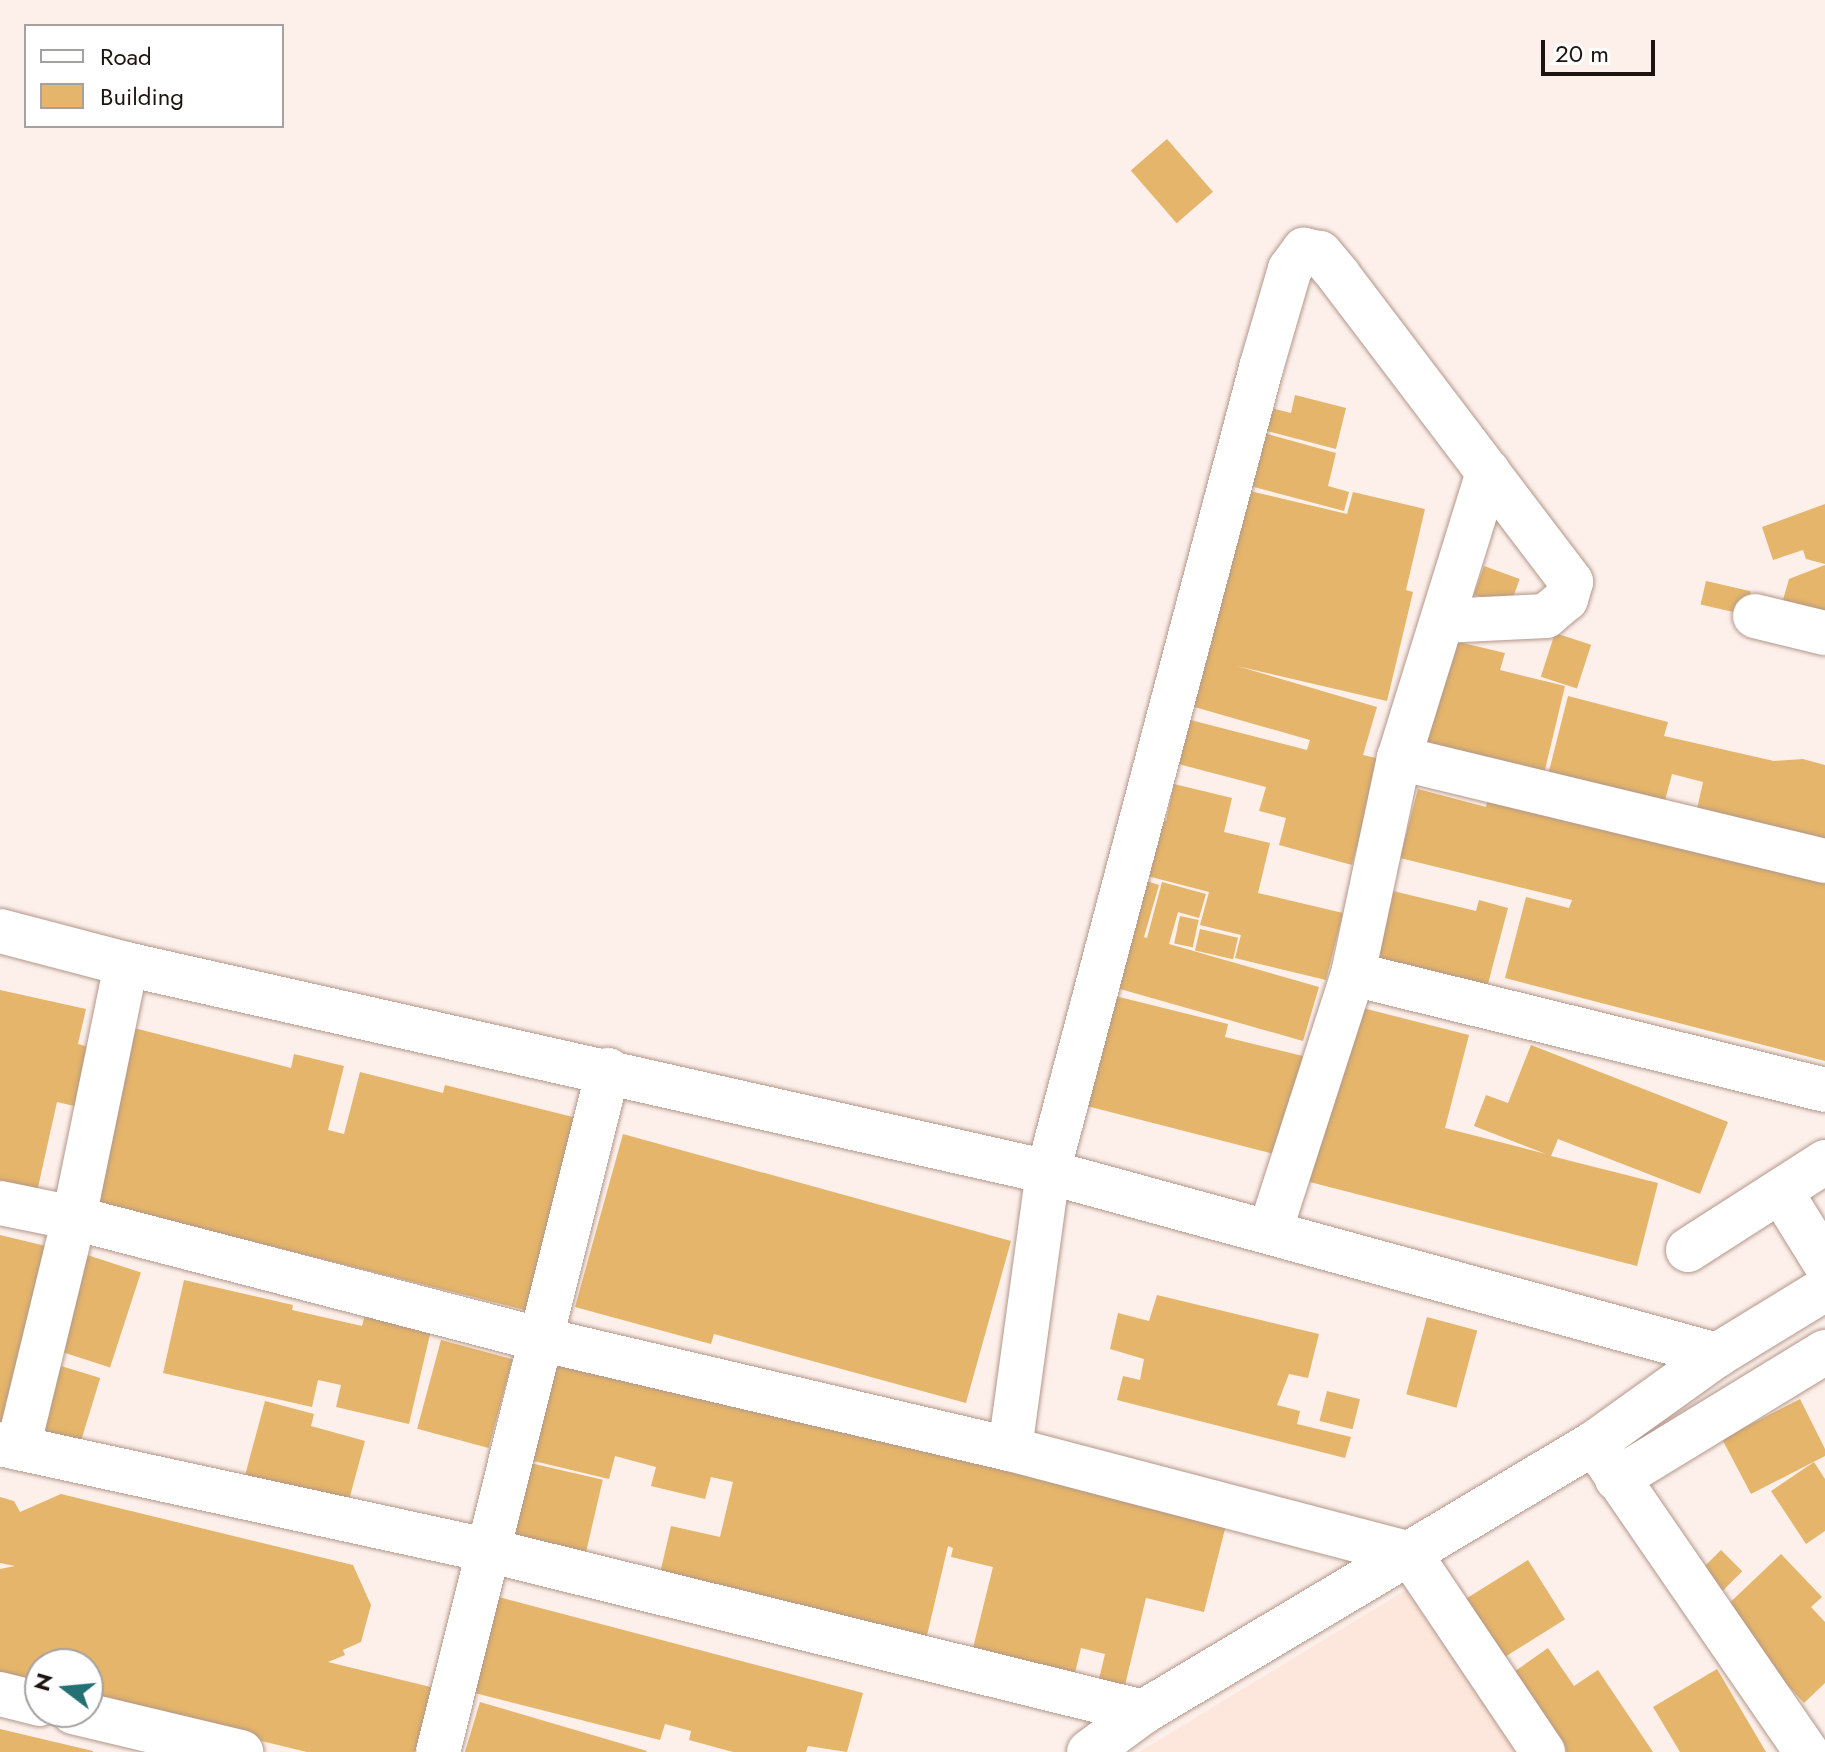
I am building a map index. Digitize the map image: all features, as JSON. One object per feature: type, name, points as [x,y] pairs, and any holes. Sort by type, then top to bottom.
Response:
[{"type":"street","points":[[1010,1449],[1048,1172],[1261,368],[1290,269],[1304,250],[1320,253],[1339,276],[1571,582],[1566,599],[1546,616],[1442,621]]},
{"type":"street","points":[[1270,1231],[1353,974],[1399,758],[1488,472]]},
{"type":"street","points":[[1755,616],[1825,633]]},
{"type":"street","points":[[1399,758],[1825,861]]},
{"type":"street","points":[[0,931],[126,964],[608,1070],[1048,1172],[1717,1355]]},
{"type":"street","points":[[126,964],[74,1218],[9,1446],[487,1550],[1143,1712]]},
{"type":"street","points":[[1353,974],[1825,1090]]},
{"type":"street","points":[[438,1752],[608,1070]]},
{"type":"street","points":[[1688,1250],[1825,1162]]},
{"type":"street","points":[[1781,1192],[1825,1263]]},
{"type":"street","points":[[0,1203],[74,1218],[540,1339],[1010,1449],[1410,1554],[1543,1752]]},
{"type":"street","points":[[1089,1752],[1143,1712],[1594,1443],[1717,1355],[1809,1298],[1822,1361],[1617,1479]]},
{"type":"street","points":[[1594,1443],[1806,1752]]},
{"type":"street","points":[[0,1694],[24,1700]]},
{"type":"street","points":[[104,1719],[241,1752]]},
{"type":"shaded area","points":[[1406,1590],[1520,1752],[1139,1752]]},
{"type":"building","points":[[1167,139],[1213,192],[1177,223],[1131,170]]},
{"type":"building","points":[[1295,395],[1346,408],[1336,449],[1237,423],[1242,401],[1291,413]]},
{"type":"building","points":[[1249,429],[1336,453],[1328,486],[1349,492],[1344,511],[1235,482]]},
{"type":"building","points":[[1233,487],[1347,514],[1353,492],[1425,509],[1406,590],[1413,592],[1387,701],[1237,666],[1377,707],[1363,755],[1380,759],[1352,865],[1279,845],[1286,818],[1259,811],[1266,787],[1167,761],[1179,717],[1307,750],[1310,740],[1177,702]]},
{"type":"building","points":[[1825,504],[1825,564],[1806,559],[1803,550],[1773,560],[1762,527]]},
{"type":"building","points":[[1825,565],[1825,619],[1781,607],[1789,579]]},
{"type":"building","points":[[1484,566],[1520,579],[1509,607],[1474,594]]},
{"type":"building","points":[[1706,581],[1751,591],[1745,615],[1701,604]]},
{"type":"building","points":[[1555,633],[1591,645],[1577,688],[1541,677]]},
{"type":"building","points":[[1446,639],[1505,653],[1500,670],[1565,686],[1544,774],[1420,743]]},
{"type":"building","points":[[1568,696],[1668,722],[1664,736],[1774,761],[1803,759],[1825,765],[1825,847],[1697,809],[1703,782],[1672,774],[1663,808],[1547,779]]},
{"type":"building","points":[[1174,784],[1232,798],[1224,832],[1270,843],[1258,893],[1343,913],[1326,980],[1235,958],[1241,935],[1200,925],[1209,892],[1132,872],[1145,817],[1166,821]]},
{"type":"building","points":[[1418,789],[1486,807],[1489,794],[1825,878],[1825,1061],[1505,978],[1526,897],[1569,908],[1572,900],[1400,858]]},
{"type":"building","points":[[1137,878],[1159,885],[1144,937],[1147,938],[1162,882],[1206,894],[1199,918],[1178,912],[1169,944],[1319,987],[1303,1041],[1113,987]]},
{"type":"building","points":[[1389,890],[1476,911],[1479,900],[1508,908],[1485,995],[1370,965]]},
{"type":"building","points":[[1180,916],[1199,920],[1193,947],[1174,943]]},
{"type":"building","points":[[1200,929],[1238,938],[1233,959],[1195,950]]},
{"type":"building","points":[[0,990],[86,1009],[78,1044],[96,1049],[83,1108],[57,1102],[35,1201],[0,1193]]},
{"type":"building","points":[[1111,995],[1228,1024],[1225,1037],[1307,1057],[1282,1156],[1083,1105]]},
{"type":"building","points":[[1347,1004],[1469,1035],[1445,1128],[1546,1154],[1474,1126],[1486,1095],[1508,1103],[1531,1045],[1728,1122],[1700,1194],[1558,1139],[1551,1156],[1658,1183],[1637,1266],[1302,1180]]},
{"type":"building","points":[[126,1026],[291,1068],[294,1054],[344,1066],[328,1130],[344,1134],[360,1072],[443,1093],[445,1085],[581,1119],[533,1312],[94,1202]]},
{"type":"building","points":[[623,1134],[1011,1241],[966,1403],[714,1334],[711,1344],[575,1307]]},
{"type":"building","points":[[0,1235],[54,1248],[0,1430]]},
{"type":"building","points":[[81,1253],[141,1272],[110,1368],[50,1348]]},
{"type":"building","points":[[184,1280],[293,1305],[292,1310],[362,1326],[365,1315],[431,1330],[409,1424],[336,1407],[341,1385],[318,1380],[312,1407],[163,1373]]},
{"type":"building","points":[[1157,1295],[1319,1334],[1308,1378],[1289,1374],[1277,1405],[1300,1411],[1297,1424],[1351,1437],[1345,1458],[1117,1400],[1123,1376],[1140,1380],[1144,1359],[1110,1349],[1118,1313],[1149,1321]]},
{"type":"building","points":[[1427,1317],[1477,1330],[1457,1408],[1406,1394]]},
{"type":"building","points":[[441,1340],[512,1359],[489,1448],[417,1429]]},
{"type":"building","points":[[541,1354],[1227,1521],[1204,1612],[1146,1598],[1125,1685],[1099,1679],[1105,1654],[1081,1648],[1074,1677],[972,1652],[993,1567],[951,1557],[953,1548],[948,1546],[924,1648],[658,1582],[671,1526],[720,1537],[733,1482],[711,1477],[705,1499],[651,1486],[656,1467],[615,1456],[609,1479],[517,1457]]},
{"type":"building","points":[[61,1366],[100,1378],[79,1446],[40,1434]]},
{"type":"building","points":[[1327,1391],[1360,1399],[1352,1429],[1320,1421]]},
{"type":"building","points":[[1800,1399],[1825,1449],[1825,1456],[1751,1494],[1722,1439]]},
{"type":"building","points":[[265,1401],[314,1414],[311,1426],[365,1441],[346,1511],[243,1483]]},
{"type":"building","points":[[517,1460],[603,1480],[583,1564],[498,1544]]},
{"type":"building","points":[[1814,1462],[1825,1479],[1825,1531],[1806,1544],[1771,1491]]},
{"type":"building","points":[[61,1494],[353,1565],[371,1605],[361,1642],[343,1650],[345,1655],[328,1662],[447,1691],[432,1752],[307,1752],[104,1703],[104,1648],[24,1648],[24,1683],[0,1678],[0,1569],[15,1566],[0,1563],[0,1497],[14,1501],[20,1512]]},
{"type":"building","points":[[1721,1550],[1742,1571],[1722,1591],[1701,1570]]},
{"type":"building","points":[[1781,1554],[1822,1597],[1811,1607],[1825,1622],[1825,1683],[1804,1703],[1720,1612]]},
{"type":"building","points":[[1528,1560],[1565,1619],[1501,1659],[1464,1600]]},
{"type":"building","points":[[491,1595],[863,1693],[847,1752],[808,1746],[806,1752],[733,1752],[689,1740],[691,1731],[665,1724],[660,1740],[467,1691]]},
{"type":"building","points":[[1548,1648],[1574,1686],[1598,1670],[1653,1752],[1549,1752],[1501,1681]]},
{"type":"building","points":[[1717,1669],[1766,1752],[1680,1752],[1653,1707]]},
{"type":"building","points":[[480,1702],[647,1751],[465,1752]]},
{"type":"building","points":[[0,1729],[93,1751],[93,1752],[0,1752]]}]
